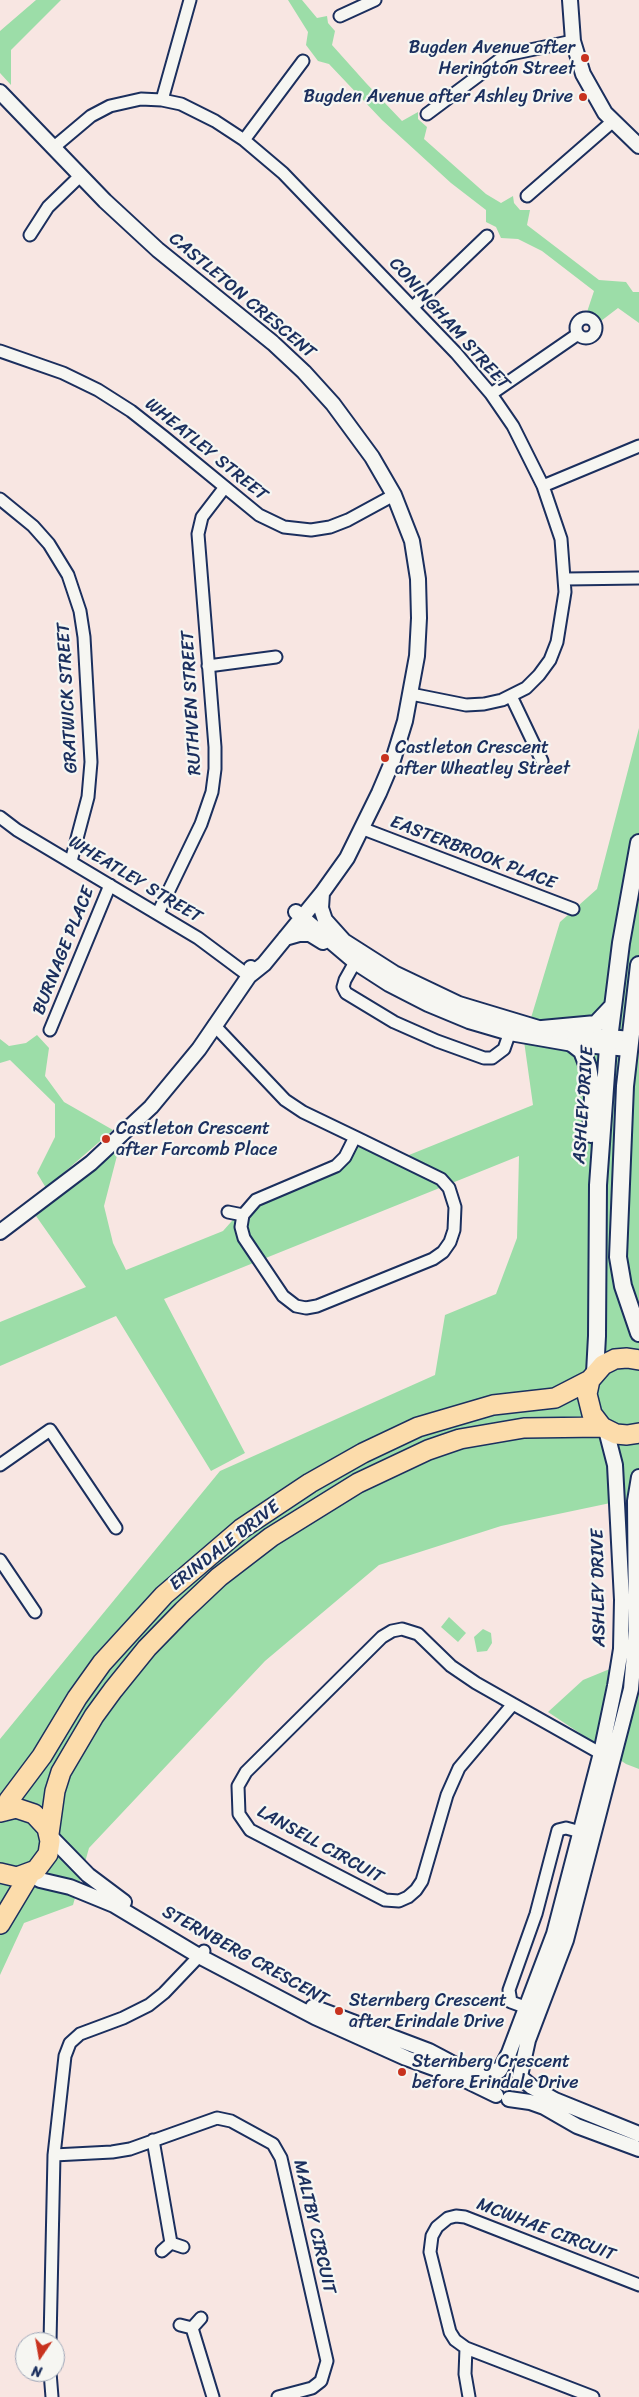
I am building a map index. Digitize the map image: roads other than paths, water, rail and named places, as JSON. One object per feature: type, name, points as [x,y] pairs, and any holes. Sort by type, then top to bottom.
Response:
[{"type":"main road","name":"ASHLEY DRIVE","points":[[592,1376],[597,1336],[598,1185],[596,1134],[598,1108],[609,1042],[621,944],[639,843]]},
{"type":"main road","points":[[639,965],[622,1135],[618,1257],[622,1286],[639,1334]]},
{"type":"main road","points":[[542,1029],[596,1024],[613,1006]]},
{"type":"main road","points":[[573,1044],[582,1051],[588,1067],[593,1098],[598,1108]]},
{"type":"main road","name":"ERINDALE DRIVE","points":[[2,1811],[42,1756],[77,1698],[102,1663],[164,1595],[241,1528],[310,1482],[355,1457],[418,1427],[493,1405],[555,1398],[592,1376],[603,1365],[615,1359],[639,1360]]},
{"type":"main road","points":[[592,1376],[587,1394],[588,1404],[592,1414],[604,1428]]},
{"type":"main road","name":"ERINDALE DRIVE","points":[[30,1874],[41,1866],[48,1854],[55,1792],[61,1772],[108,1697],[129,1669],[183,1611],[264,1541],[358,1483],[428,1450],[460,1439],[524,1428],[604,1428],[627,1435],[639,1432]]},
{"type":"main road","points":[[2,1811],[16,1808],[34,1814],[44,1823],[49,1834]]},
{"type":"main road","points":[[0,1873],[17,1877],[30,1874]]},
{"type":"main road","points":[[0,1924],[30,1874]]},
{"type":"street","points":[[162,100],[190,0]]},
{"type":"street","points":[[340,16],[375,0]]},
{"type":"street","points":[[570,0],[573,41],[583,74],[593,95],[612,122],[639,146]]},
{"type":"street","points":[[427,114],[506,55],[573,41]]},
{"type":"street","points":[[244,140],[303,61]]},
{"type":"street","name":"CASTLETON CRESCENT","points":[[0,92],[80,176],[158,250],[274,343],[304,372],[354,430],[394,495],[412,541],[418,579],[418,637],[411,694],[393,760],[346,858],[322,893],[301,912],[253,964],[249,976],[187,1064],[150,1107],[111,1146],[0,1232]]},
{"type":"street","name":"CONINGHAM STREET","points":[[53,148],[85,120],[110,106],[141,99],[162,100],[181,104],[200,112],[244,140],[283,173],[456,353],[491,394],[526,449],[544,486],[561,539],[566,579],[562,624],[550,660],[533,682],[511,696],[484,704],[466,705],[411,694]]},
{"type":"street","points":[[527,196],[612,122]]},
{"type":"street","points":[[30,235],[48,206],[80,176]]},
{"type":"street","points":[[413,308],[487,236]]},
{"type":"street","points":[[491,394],[578,334]]},
{"type":"street","name":"WHEATLEY STREET","points":[[0,351],[63,373],[98,390],[131,411],[164,436],[267,520],[293,528],[311,530],[348,520],[394,495]]},
{"type":"street","points":[[544,486],[639,446]]},
{"type":"street","name":"RUTHVEN STREET","points":[[158,913],[201,824],[212,792],[215,747],[198,534],[202,517],[225,487]]},
{"type":"street","name":"GRATWICK STREET","points":[[0,500],[33,526],[49,544],[68,575],[80,611],[84,637],[92,762],[88,797],[71,861]]},
{"type":"street","points":[[566,579],[639,578]]},
{"type":"street","points":[[208,666],[276,657]]},
{"type":"street","points":[[511,696],[542,761]]},
{"type":"street","name":"WHEATLEY STREET","points":[[0,817],[198,938],[249,976]]},
{"type":"street","name":"EASTERBROOK PLACE","points":[[361,828],[573,909]]},
{"type":"street","name":"CASTLETON CRESCENT","points":[[249,976],[257,971],[285,938],[342,852],[351,847]]},
{"type":"street","points":[[621,944],[630,931],[639,883]]},
{"type":"street","name":"BURNAGE PLACE","points":[[50,1030],[110,885]]},
{"type":"street","points":[[322,893],[321,908],[325,920],[343,946]]},
{"type":"street","points":[[301,912],[389,984],[428,1004],[468,1021],[542,1029],[609,1042],[630,1044]]},
{"type":"street","points":[[285,938],[299,934],[310,934],[343,946]]},
{"type":"street","points":[[358,957],[344,980],[343,987],[346,993],[394,1022],[437,1041],[484,1058],[498,1055],[508,1042],[512,1027]]},
{"type":"street","points":[[214,1025],[285,1100],[303,1112],[441,1179],[448,1188],[455,1207],[454,1230],[450,1242],[433,1259],[317,1306],[306,1308],[296,1306],[283,1296],[244,1238],[241,1227],[243,1215],[256,1200],[336,1166],[344,1157],[354,1137]]},
{"type":"street","points":[[512,1027],[573,1044],[609,1042]]},
{"type":"street","points":[[228,1212],[243,1215]]},
{"type":"street","name":"ASHLEY DRIVE","points":[[588,1834],[621,1649],[615,1465],[604,1428]]},
{"type":"street","points":[[0,1465],[50,1430],[116,1528]]},
{"type":"street","name":"ASHLEY DRIVE","points":[[520,2077],[532,2010],[554,1934],[613,1760],[630,1688],[637,1626],[638,1582],[635,1501],[639,1477]]},
{"type":"street","points":[[618,1538],[636,1530]]},
{"type":"street","points":[[0,1560],[35,1612]]},
{"type":"street","points":[[621,1624],[637,1626]]},
{"type":"street","name":"LANSELL CIRCUIT","points":[[513,1704],[459,1768],[447,1795],[422,1881],[408,1897],[399,1901],[386,1900],[250,1830],[239,1814],[238,1786],[246,1772],[382,1637],[392,1631],[402,1629],[418,1634],[451,1666],[476,1683],[613,1760]]},
{"type":"street","points":[[630,1688],[639,1652]]},
{"type":"street","points":[[532,2010],[511,2002],[509,1990],[536,1914],[558,1830],[566,1828],[588,1834]]},
{"type":"street","name":"STERNBERG CRESCENT","points":[[49,1834],[88,1875],[108,1891],[201,1954]]},
{"type":"street","name":"STERNBERG CRESCENT","points":[[30,1874],[40,1880],[70,1887],[114,1905],[343,2031],[406,2058],[461,2078],[502,2097],[530,2102],[544,2107],[569,2122],[639,2149]]},
{"type":"street","points":[[50,2332],[54,2154],[65,2056],[70,2043],[80,2034],[123,2018],[148,2005],[201,1954]]},
{"type":"street","name":"STERNBERG CRESCENT","points":[[278,1994],[430,2051],[463,2069],[500,2071]]},
{"type":"street","name":"ASHLEY DRIVE","points":[[500,2071],[532,2010]]},
{"type":"street","points":[[520,2077],[520,2091],[502,2097],[492,2082],[500,2071],[513,2070],[532,2087],[555,2100],[639,2134]]},
{"type":"street","name":"MALTBY CIRCUIT","points":[[54,2154],[112,2152],[217,2118],[231,2121],[265,2138],[276,2148],[280,2158],[327,2360],[326,2369],[321,2381],[312,2388],[278,2397]]},
{"type":"street","points":[[153,2140],[171,2243]]},
{"type":"street","name":"MCWHAE CIRCUIT","points":[[593,2397],[466,2348],[455,2340],[450,2332],[430,2252],[432,2236],[437,2221],[456,2216],[465,2217],[639,2285]]},
{"type":"street","points":[[171,2243],[184,2247]]},
{"type":"street","points":[[162,2251],[171,2243]]},
{"type":"street","points":[[192,2328],[201,2318]]},
{"type":"street","points":[[180,2325],[192,2328]]},
{"type":"street","points":[[192,2328],[213,2397]]},
{"type":"street","points":[[466,2348],[465,2374],[469,2397]]},
{"type":"street","points":[[51,2382],[52,2397]]},
{"type":"place","name":"Bugden Avenue after Herington Street","points":[[585,58]]},
{"type":"place","name":"Bugden Avenue after Ashley Drive","points":[[583,97]]},
{"type":"place","name":"Castleton Crescent after Wheatley Street","points":[[385,758]]},
{"type":"place","name":"Castleton Crescent after Farcomb Place","points":[[106,1139]]},
{"type":"place","name":"Sternberg Crescent after Erindale Drive","points":[[339,2011]]},
{"type":"place","name":"Sternberg Crescent before Erindale Drive","points":[[402,2072]]}]
